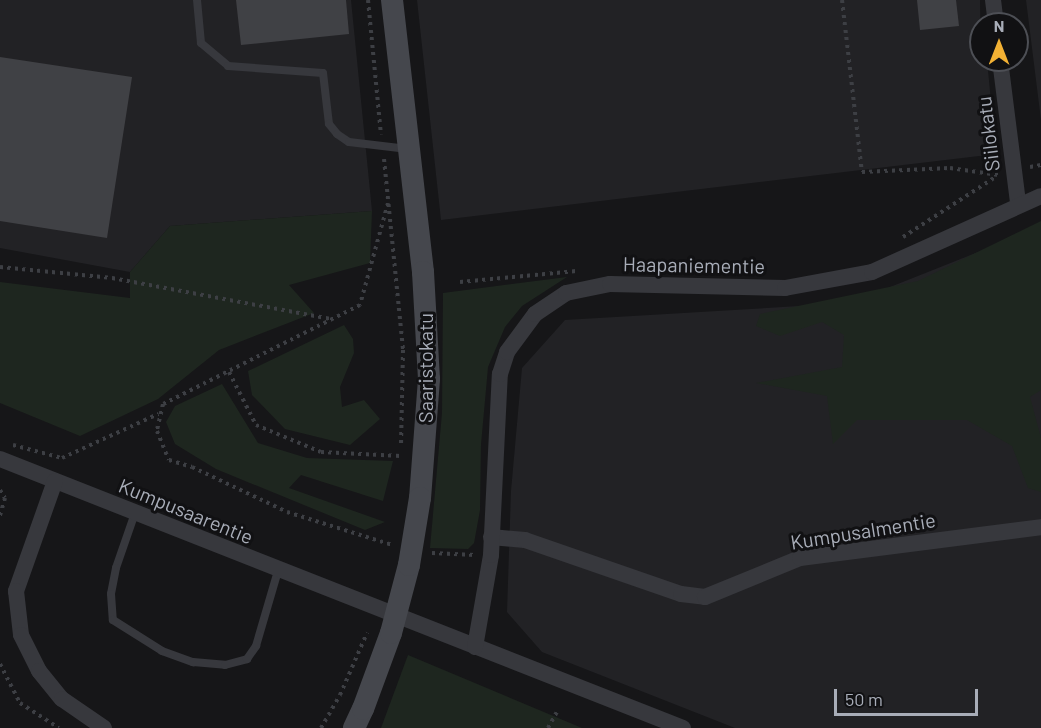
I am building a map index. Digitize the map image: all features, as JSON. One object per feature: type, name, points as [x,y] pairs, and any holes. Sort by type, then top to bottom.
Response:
[{"type":"main road","name":"Saaristokatu","points":[[359,718],[391,633],[409,565],[420,498],[429,379],[423,272],[392,0]]},
{"type":"street","name":"Siilokatu","points":[[1001,72],[1007,172],[1018,203]]},
{"type":"street","name":"Haapaniementie","points":[[475,646],[491,555],[500,374],[507,352],[535,314],[566,293],[610,284],[662,282],[785,288],[872,272],[1018,203],[1041,196]]},
{"type":"street","name":"Kumpusaarentie","points":[[4,460],[278,571],[475,646]]},
{"type":"street","points":[[55,481],[16,591],[21,635],[39,671],[62,699],[104,728]]},
{"type":"street","name":"Kumpusalmentie","points":[[491,537],[525,540],[681,594],[705,597],[800,558],[1041,526]]},
{"type":"street","points":[[475,646],[683,728]]},
{"type":"lane","points":[[197,0],[201,43],[228,66],[323,73],[329,124],[349,142],[383,148],[409,149]]},
{"type":"lane","points":[[135,513],[111,594],[112,620],[162,651],[194,662],[225,665],[247,659],[256,646],[278,571]]},
{"type":"path","points":[[368,0],[403,350],[401,465]]},
{"type":"path","points":[[842,0],[861,172],[950,168],[1007,172],[1041,165]]},
{"type":"path","points":[[896,242],[1007,172]]},
{"type":"path","points":[[388,203],[360,305],[163,404],[158,414],[157,431],[169,460],[192,467],[287,512],[402,547]]},
{"type":"path","points":[[0,267],[112,278],[333,319]]},
{"type":"path","points":[[460,282],[579,271]]},
{"type":"path","points":[[229,372],[256,425],[321,452],[401,456]]},
{"type":"path","points":[[4,460],[14,443],[62,458],[158,414]]},
{"type":"path","points":[[0,490],[5,498],[0,516]]},
{"type":"path","points":[[394,553],[395,543]]},
{"type":"path","points":[[422,551],[442,556],[491,555]]},
{"type":"path","points":[[321,728],[340,695],[371,624]]},
{"type":"path","points":[[0,664],[20,703],[59,728]]},
{"type":"path","points":[[548,728],[557,712]]},
{"type":"shaded area","points":[[0,0],[351,0],[372,211],[170,226],[130,272],[0,248]]},
{"type":"shaded area","points":[[417,0],[980,0],[980,12],[969,12],[969,72],[988,72],[996,154],[441,220]]},
{"type":"shaded area","points":[[1026,0],[1041,0],[1041,120],[1029,12]]},
{"type":"shaded area","points":[[372,211],[370,263],[289,285],[314,313],[219,350],[158,399],[80,436],[0,403],[0,282],[130,298],[130,272],[170,226]]},
{"type":"shaded area","points":[[1041,221],[1041,390],[1030,397],[1041,438],[1041,492],[1028,488],[1012,446],[967,420],[857,420],[833,444],[827,396],[756,383],[842,367],[844,335],[822,322],[780,336],[756,326],[760,314],[918,281]]},
{"type":"shaded area","points":[[1031,231],[1041,231],[1041,728],[735,728],[542,652],[507,612],[511,491],[522,368],[565,320],[850,303]]},
{"type":"shaded area","points":[[567,277],[522,306],[505,327],[488,367],[481,444],[480,510],[474,543],[468,549],[430,548],[442,413],[443,293]]},
{"type":"shaded area","points":[[344,325],[353,339],[354,353],[340,387],[342,407],[364,400],[380,419],[350,445],[285,429],[252,395],[248,371]]},
{"type":"shaded area","points":[[222,384],[258,443],[307,458],[393,461],[383,501],[301,475],[289,488],[385,522],[365,530],[216,469],[175,444],[166,422],[175,406]]},
{"type":"shaded area","points":[[408,655],[582,728],[381,728]]},
{"type":"building","points":[[236,0],[346,0],[349,34],[241,45]]},
{"type":"building","points":[[917,0],[956,0],[959,26],[920,30]]},
{"type":"building","points":[[0,57],[132,77],[107,238],[0,221]]}]
